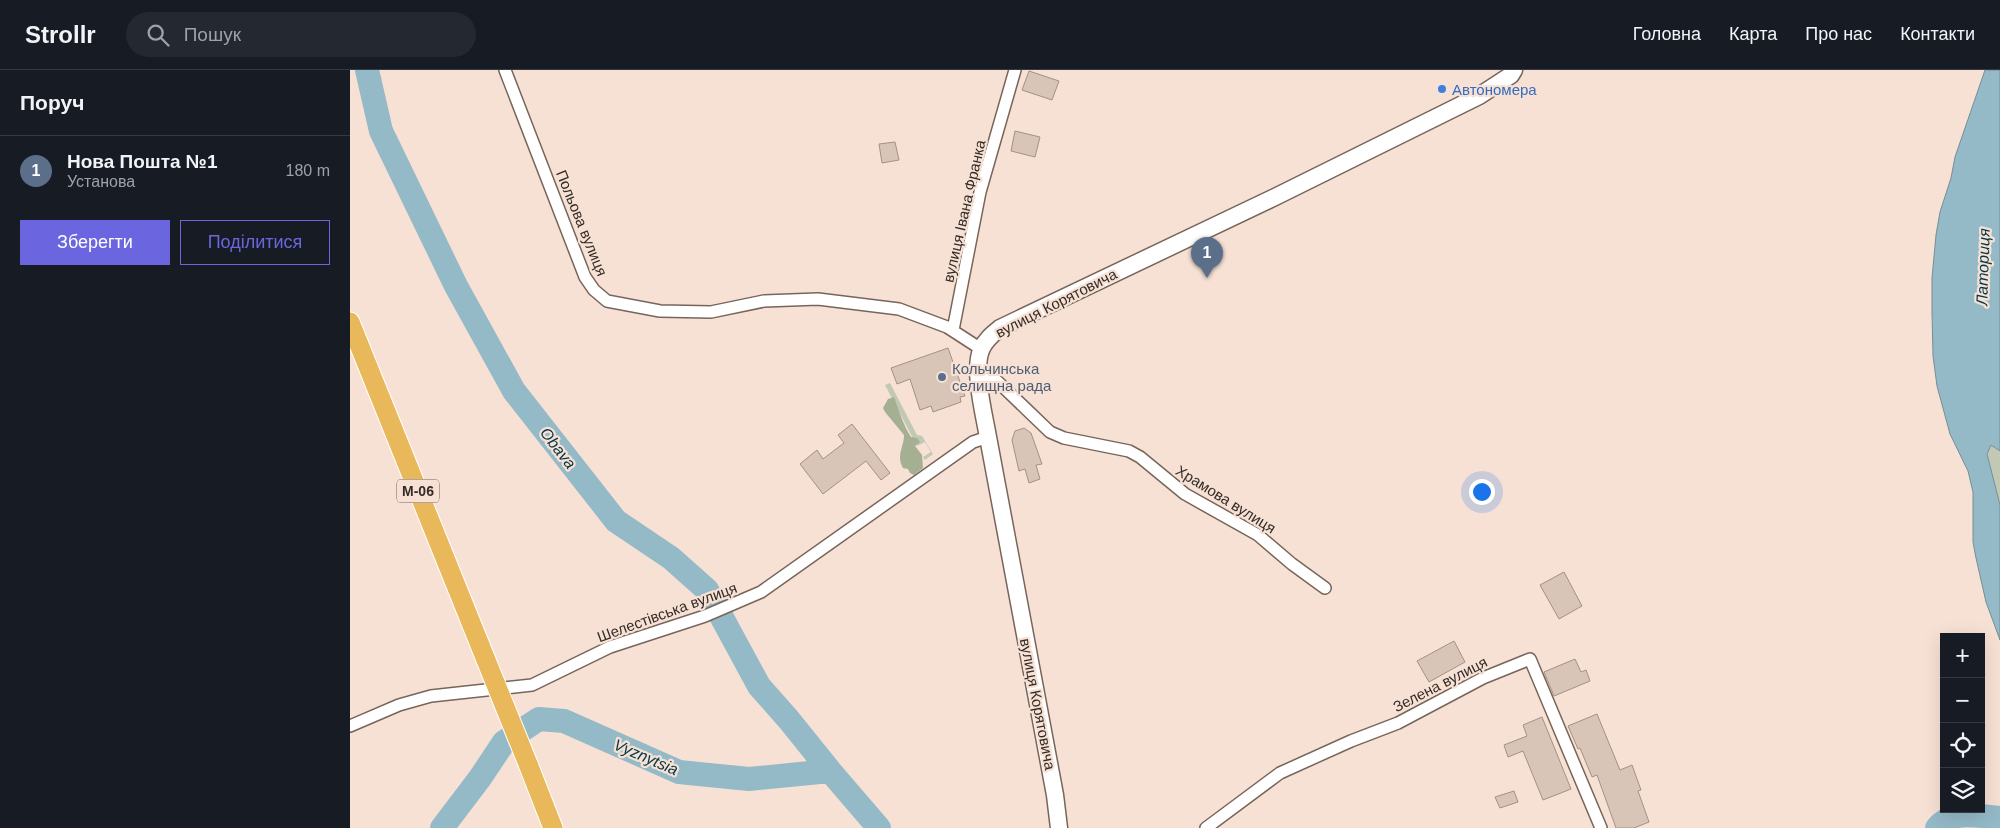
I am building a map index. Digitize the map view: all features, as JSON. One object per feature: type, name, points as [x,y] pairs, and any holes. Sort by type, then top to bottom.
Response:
[{"type":"highway","name":"М-06","points":[[350,322],[553,828]]},
{"type":"main road","name":"вулиця Корятовича","points":[[1059,828],[1055,795],[988,436],[979,378],[981,349],[990,336],[1000,328],[1275,197],[1479,96],[1511,75],[1514,70]]},
{"type":"street","name":"Польова вулиця","points":[[505,70],[585,277],[594,290],[607,302],[660,311],[711,312],[764,301],[818,299],[899,309],[953,330],[981,349]]},
{"type":"street","name":"вулиця Івана Франка","points":[[953,330],[980,192],[1015,70]]},
{"type":"street","name":"Храмова вулиця","points":[[979,378],[997,381],[1050,432],[1064,438],[1114,447],[1134,454],[1185,494],[1258,535],[1292,564],[1325,588]]},
{"type":"street","name":"Шелестівська вулиця","points":[[350,726],[399,704],[431,696],[532,685],[610,647],[728,608],[762,592],[973,442],[988,436]]},
{"type":"street","name":"Зелена вулиця","points":[[1206,828],[1280,773],[1351,741],[1398,723],[1484,678],[1530,659],[1601,828]]},
{"type":"green space","points":[[890,383],[917,435],[922,436],[933,454],[925,460],[923,457],[931,452],[925,442],[917,446],[885,385]]},
{"type":"green space","points":[[894,397],[908,432],[911,437],[917,438],[920,442],[915,446],[922,455],[923,468],[914,475],[908,469],[903,468],[900,459],[904,435],[883,408],[888,399]]},
{"type":"green space","points":[[1991,445],[2000,451],[2000,505],[1987,454]]},
{"type":"water","name":"Латориця","points":[[1985,70],[2000,70],[2000,451],[1991,445],[1987,454],[2000,505],[2000,640],[1986,602],[1973,542],[1973,492],[1968,471],[1950,434],[1937,386],[1933,356],[1932,278],[1940,212],[1951,178],[1955,157]]},
{"type":"building","points":[[1029,71],[1059,81],[1052,100],[1022,90]]},
{"type":"building","points":[[1015,131],[1040,137],[1035,157],[1011,151]]},
{"type":"building","points":[[895,142],[899,160],[882,163],[879,144]]},
{"type":"building","name":"Кольчинська селищна рада","points":[[948,348],[965,396],[960,397],[961,402],[933,412],[931,406],[920,410],[910,379],[897,384],[891,368]]},
{"type":"building","points":[[852,424],[890,473],[881,480],[866,461],[823,494],[800,464],[817,450],[823,459],[844,443],[838,435]]},
{"type":"building","points":[[1024,428],[1031,433],[1042,464],[1036,465],[1040,479],[1029,483],[1025,469],[1019,471],[1012,440],[1015,431]]},
{"type":"building","points":[[1564,572],[1582,606],[1559,619],[1540,585]]},
{"type":"building","points":[[1454,641],[1465,662],[1429,682],[1417,661]]},
{"type":"building","points":[[1575,659],[1581,672],[1586,670],[1590,681],[1554,696],[1544,672]]},
{"type":"building","points":[[1597,714],[1620,770],[1632,765],[1641,790],[1638,791],[1649,822],[1634,828],[1616,828],[1597,775],[1592,777],[1568,726]]},
{"type":"building","points":[[1542,717],[1571,789],[1543,800],[1523,751],[1508,757],[1504,745],[1527,736],[1523,725]]},
{"type":"building","points":[[1514,791],[1518,802],[1500,808],[1495,797]]},
{"type":"waterway","name":"Obava","points":[[367,70],[381,131],[456,286],[514,391],[616,521],[671,558],[707,590],[759,686],[830,771]]},
{"type":"waterway","name":"Vyznytsia","points":[[442,828],[480,778],[504,742],[539,719],[564,721],[679,772],[749,779],[830,771],[879,828]]},
{"type":"waterway","name":"Vyznytsia","points":[[1937,828],[1943,822],[1958,816],[1975,815],[2000,818]]},
{"type":"place","name":"Автономера","points":[[1442,89]]},
{"type":"place","name":"Нова Пошта №1","points":[[1207,278]]},
{"type":"place","name":"Кольчинська селищна рада","points":[[942,377]]}]
